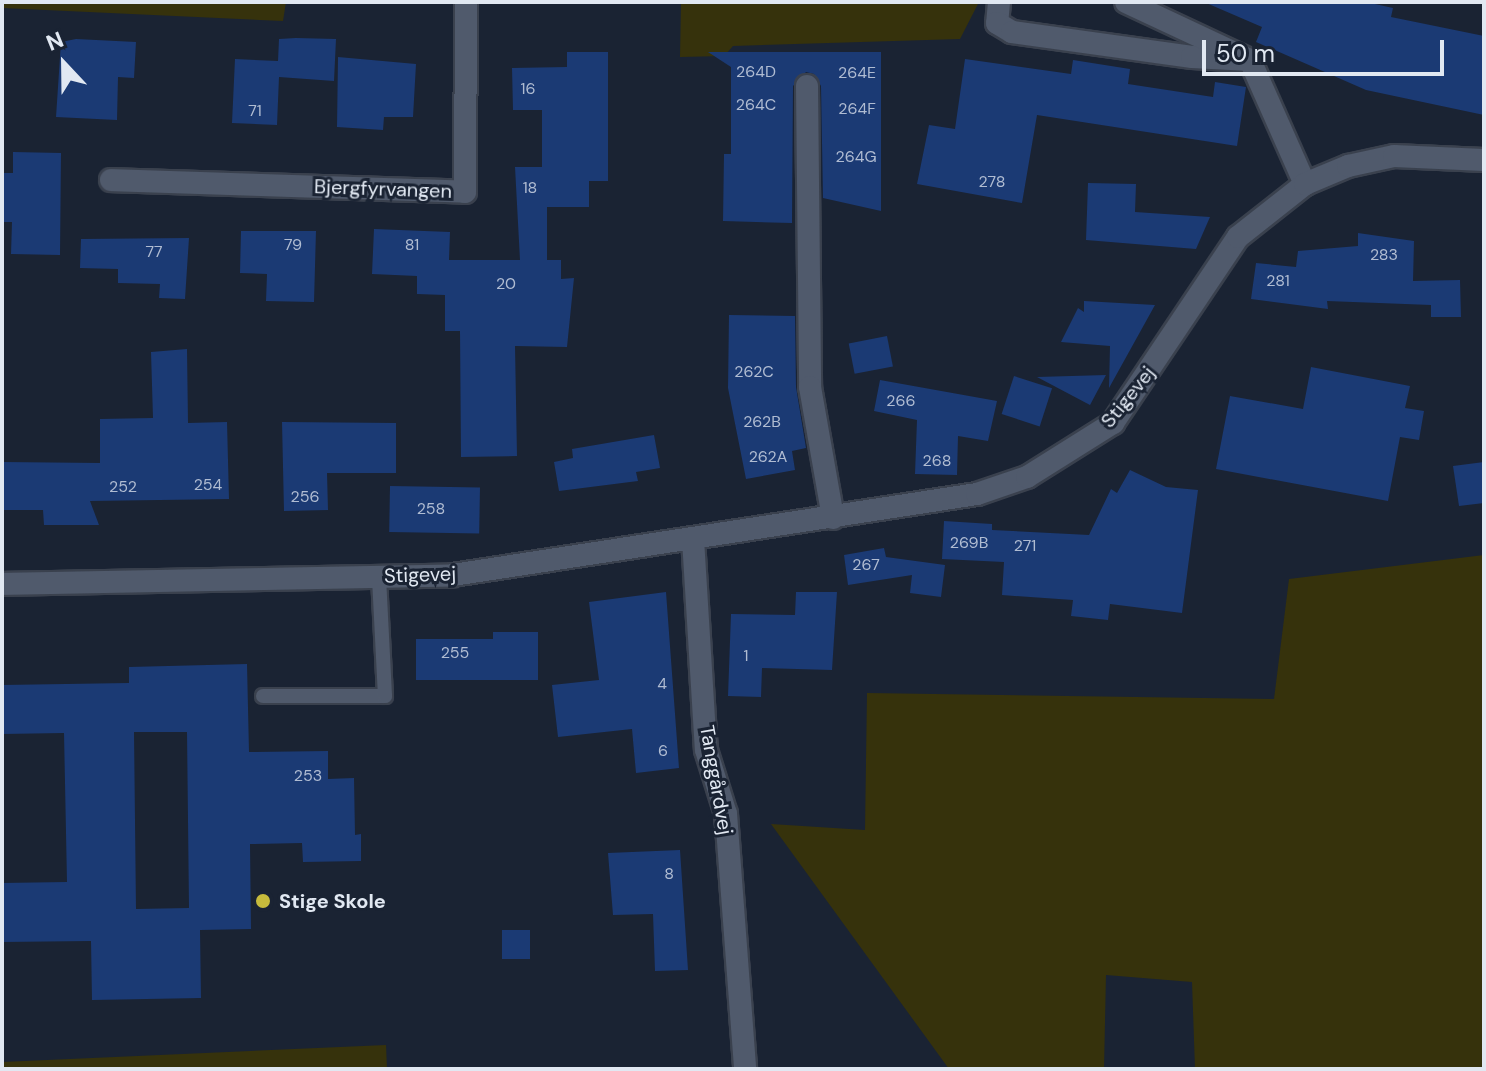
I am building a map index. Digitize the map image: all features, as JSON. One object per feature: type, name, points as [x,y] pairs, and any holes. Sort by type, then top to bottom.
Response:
[{"type":"street","name":"Bjergfyrvangen","points":[[111,180],[465,192],[466,2]]},
{"type":"street","points":[[999,2],[997,23],[1012,32],[1192,57],[1250,60]]},
{"type":"street","points":[[1126,2],[1250,60],[1305,184]]},
{"type":"street","points":[[807,86],[810,387],[833,518]]},
{"type":"street","name":"Stigevej","points":[[2,584],[379,577],[507,569],[977,494],[1027,477],[1069,454],[1113,423],[1238,237],[1305,184],[1348,166],[1394,156],[1484,160]]},
{"type":"street","name":"Tanggårdvej","points":[[693,539],[706,750],[726,814],[745,1069]]},
{"type":"lane","points":[[263,696],[385,696],[379,577]]},
{"type":"shaded area","points":[[2,2],[286,2],[283,21],[2,8]]},
{"type":"shaded area","points":[[681,2],[979,2],[960,39],[733,46],[724,56],[680,57]]},
{"type":"shaded area","points":[[1484,555],[1484,1069],[1195,1069],[1192,982],[1106,975],[1104,1069],[949,1069],[771,824],[865,830],[867,693],[1274,699],[1289,579]]},
{"type":"shaded area","points":[[386,1045],[387,1069],[2,1069],[2,1062]]},
{"type":"building","points":[[1204,2],[1366,2],[1393,8],[1391,17],[1484,36],[1484,115],[1366,90],[1256,42],[1262,27]]},
{"type":"building","points":[[76,39],[136,42],[134,78],[118,77],[117,120],[56,117],[61,42]]},
{"type":"building","points":[[279,39],[336,39],[334,81],[279,77],[277,125],[232,123],[235,59],[278,61]]},
{"type":"building","points":[[567,52],[608,52],[608,181],[589,181],[589,207],[547,207],[547,260],[561,260],[561,279],[574,278],[567,347],[515,346],[517,456],[461,457],[460,331],[445,331],[445,295],[417,294],[417,276],[372,274],[374,229],[450,232],[449,260],[520,260],[515,167],[542,167],[542,110],[513,110],[512,68],[567,67]]},
{"type":"building","points":[[708,52],[881,52],[881,211],[823,198],[821,86],[814,74],[806,72],[793,86],[792,223],[723,221],[724,154],[731,154],[731,67]]},
{"type":"building","points":[[338,57],[416,64],[413,117],[384,117],[383,130],[337,127]]},
{"type":"building","points":[[965,59],[1071,74],[1073,60],[1130,69],[1128,84],[1213,97],[1215,82],[1246,87],[1237,146],[1037,115],[1022,203],[917,184],[929,125],[955,129]]},
{"type":"building","points":[[13,152],[61,153],[60,255],[11,254],[12,222],[2,222],[2,173],[13,173]]},
{"type":"building","points":[[1088,183],[1136,184],[1135,212],[1210,217],[1196,249],[1086,240]]},
{"type":"building","points":[[241,231],[316,231],[314,302],[266,301],[267,274],[240,273]]},
{"type":"building","points":[[1358,233],[1414,241],[1413,281],[1460,280],[1461,317],[1431,317],[1431,305],[1327,301],[1328,309],[1251,299],[1256,263],[1296,267],[1298,251],[1358,246]]},
{"type":"building","points":[[189,238],[185,299],[159,298],[160,284],[118,283],[118,269],[80,268],[81,239]]},
{"type":"building","points":[[1084,301],[1155,305],[1109,388],[1110,346],[1061,342],[1078,308],[1084,312]]},
{"type":"building","points":[[729,315],[795,316],[796,387],[806,448],[792,451],[795,470],[746,479],[728,388]]},
{"type":"building","points":[[887,336],[893,366],[855,374],[849,343]]},
{"type":"building","points":[[187,349],[188,423],[227,422],[229,499],[90,501],[99,525],[44,525],[43,510],[2,510],[2,462],[100,463],[100,419],[153,418],[151,352]]},
{"type":"building","points":[[1311,367],[1410,386],[1405,408],[1424,411],[1419,440],[1400,437],[1388,501],[1216,469],[1230,396],[1303,409]]},
{"type":"building","points":[[1106,375],[1090,405],[1037,377]]},
{"type":"building","points":[[1014,376],[1052,388],[1040,426],[1002,414]]},
{"type":"building","points":[[880,380],[997,401],[988,441],[958,436],[957,475],[915,474],[917,420],[874,411]]},
{"type":"building","points":[[282,422],[396,423],[396,473],[327,473],[328,510],[284,511]]},
{"type":"building","points":[[654,435],[660,468],[636,472],[638,481],[559,491],[554,462],[573,458],[572,449]]},
{"type":"building","points":[[1484,462],[1484,503],[1459,506],[1453,466]]},
{"type":"building","points":[[1130,470],[1166,487],[1198,490],[1182,613],[1110,604],[1108,620],[1071,616],[1073,600],[1002,595],[1004,562],[942,559],[944,521],[992,524],[992,530],[1089,535],[1111,489],[1117,493]]},
{"type":"building","points":[[390,486],[480,488],[479,534],[389,532]]},
{"type":"building","points":[[884,548],[886,557],[945,565],[941,597],[910,593],[912,575],[848,585],[844,555]]},
{"type":"building","points":[[666,592],[679,768],[636,773],[632,729],[558,737],[552,685],[599,680],[589,602]]},
{"type":"building","points":[[796,592],[837,592],[832,670],[762,668],[761,697],[728,696],[731,614],[795,615]]},
{"type":"building","points":[[493,632],[538,632],[538,680],[416,680],[416,639],[493,639]]},
{"type":"building","points":[[247,664],[249,752],[328,751],[328,779],[354,778],[355,835],[361,834],[361,861],[303,862],[302,843],[250,844],[251,929],[200,930],[201,998],[92,1000],[91,941],[2,942],[2,883],[67,882],[64,733],[2,734],[2,685],[129,683],[129,667]],"holes":[[[134,732],[187,732],[189,908],[136,909]]]},
{"type":"building","points":[[680,850],[688,970],[655,971],[653,914],[613,915],[608,853]]},
{"type":"building","points":[[502,930],[530,930],[530,959],[502,959]]},
{"type":"place","name":"Stige Skole","points":[[263,901]]}]
